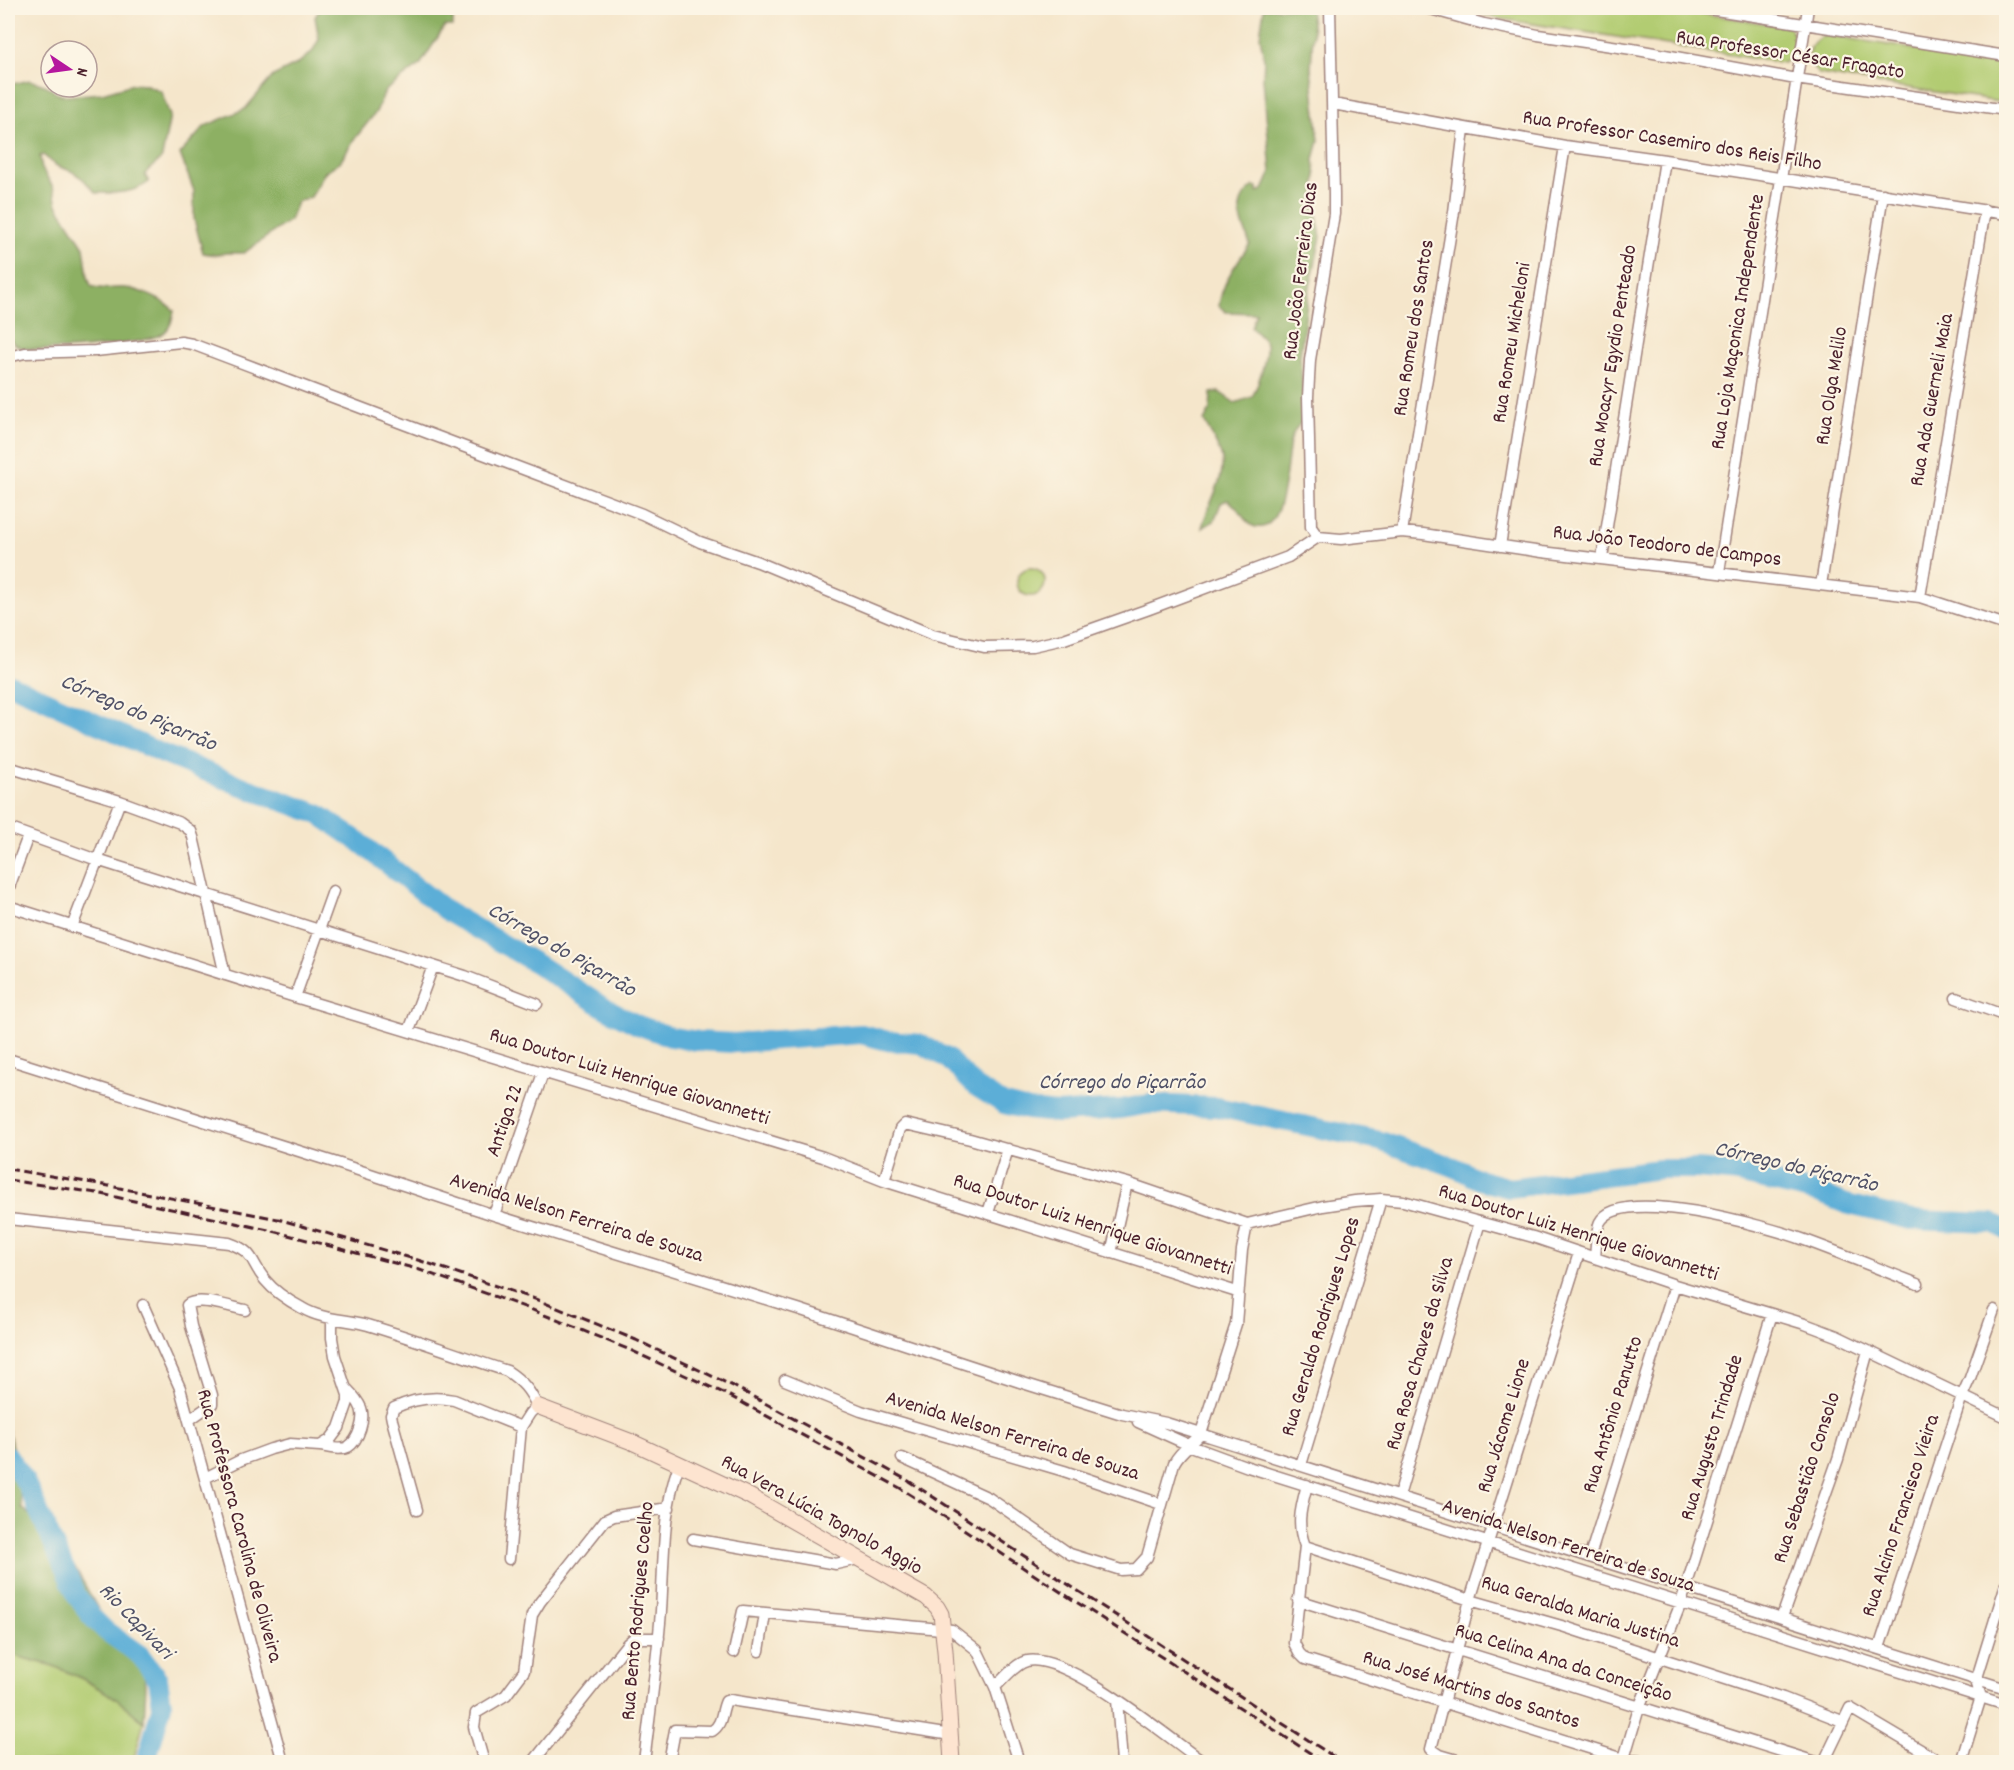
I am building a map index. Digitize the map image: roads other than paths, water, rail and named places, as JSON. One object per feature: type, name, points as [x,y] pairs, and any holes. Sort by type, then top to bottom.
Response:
[{"type":"street","name":"Rua João Ferreira Dias","points":[[1318,537],[1311,528],[1309,388],[1310,360],[1334,214],[1330,8]]},
{"type":"street","name":"Rua Professor César Fragato","points":[[1426,8],[1484,24],[1538,35],[1632,49],[1796,79],[2007,110]]},
{"type":"street","points":[[1703,8],[2007,56]]},
{"type":"street","name":"Rua Loja Maçonica Independente","points":[[1719,572],[1808,8]]},
{"type":"street","name":"Rua Professor Casemiro dos Reis Filho","points":[[1333,104],[1565,146],[2007,214]]},
{"type":"street","name":"Rua Romeu dos Santos","points":[[1402,532],[1454,212],[1464,129]]},
{"type":"street","name":"Rua Romeu Micheloni","points":[[1500,546],[1565,146]]},
{"type":"street","name":"Rua Moacyr Egydio Penteado","points":[[1602,558],[1665,160]]},
{"type":"street","name":"Rua Olga Melilo","points":[[1821,585],[1883,194]]},
{"type":"street","name":"Rua Ada Guerneli Maia","points":[[1920,597],[1985,210]]},
{"type":"street","points":[[8,357],[25,353],[95,351],[181,342],[192,344],[642,514],[700,542],[758,562],[933,635],[984,647],[1033,646],[1064,639],[1288,556],[1318,537]]},
{"type":"street","name":"Rua João Teodoro de Campos","points":[[1318,537],[1341,539],[1402,532],[1920,597],[2007,625]]},
{"type":"street","points":[[8,767],[120,801],[180,822],[191,831],[225,975]]},
{"type":"street","points":[[72,927],[120,801]]},
{"type":"street","points":[[8,828],[97,860],[483,982],[537,1004]]},
{"type":"street","points":[[8,890],[28,836]]},
{"type":"street","points":[[295,997],[333,891]]},
{"type":"street","name":"Rua Doutor Luiz Henrique Giovannetti","points":[[8,906],[543,1073],[824,1156],[884,1181],[1237,1292]]},
{"type":"street","points":[[409,1031],[433,966]]},
{"type":"street","points":[[1956,998],[2007,1016]]},
{"type":"street","name":"Avenida Nelson Ferreira de Souza","points":[[11,1062],[344,1165],[494,1215],[798,1309],[1122,1414],[1166,1423],[2007,1689]]},
{"type":"street","name":"Antiga 22","points":[[494,1215],[543,1073]]},
{"type":"street","points":[[884,1181],[900,1129],[905,1124],[915,1125],[1008,1149],[1127,1184],[1247,1224],[1237,1292],[1236,1324],[1201,1434],[1174,1463],[1147,1557],[1136,1569],[1121,1570],[1070,1554],[988,1498],[902,1458]]},
{"type":"street","points":[[988,1213],[1008,1149]]},
{"type":"street","points":[[1111,1253],[1127,1184]]},
{"type":"street","name":"Rua Doutor Luiz Henrique Giovannetti","points":[[1247,1224],[1355,1201],[1381,1199],[1403,1201],[1533,1237],[1675,1285],[1805,1324],[1868,1351],[2007,1417]]},
{"type":"street","name":"Rua Geraldo Rodrigues Lopes","points":[[1301,1465],[1381,1199]]},
{"type":"street","points":[[1595,1258],[1599,1222],[1609,1213],[1637,1205],[1665,1206],[1758,1226],[1801,1239],[1918,1284]]},
{"type":"street","points":[[8,1219],[229,1242],[243,1248],[266,1282],[304,1310],[332,1320],[365,1324],[507,1371],[530,1390],[537,1406],[522,1427],[509,1559]]},
{"type":"street","name":"Rua Rosa Chaves da Silva","points":[[1400,1496],[1480,1222]]},
{"type":"street","name":"Rua Jácome Lione","points":[[1464,1762],[1440,1755],[1431,1749],[1441,1703],[1470,1600],[1579,1253]]},
{"type":"street","name":"Rua Antônio Panutto","points":[[1590,1556],[1675,1285]]},
{"type":"street","points":[[189,1420],[212,1404],[212,1395],[189,1319],[187,1305],[199,1300],[245,1310]]},
{"type":"street","name":"Rua Professora Carolina de Oliveira","points":[[143,1305],[180,1388],[283,1762]]},
{"type":"street","name":"Rua Alcino Francisco Vieira","points":[[1879,1648],[1962,1396],[1971,1378],[1994,1310]]},
{"type":"street","name":"Rua Augusto Trindade","points":[[1624,1761],[1639,1708],[1681,1603],[1772,1314]]},
{"type":"street","points":[[205,1478],[241,1460],[290,1444],[341,1449],[350,1446],[358,1435],[362,1423],[362,1410],[347,1388],[335,1356],[332,1320]]},
{"type":"street","name":"Rua Sebastião Consolo","points":[[1782,1617],[1838,1459],[1868,1351]]},
{"type":"street","name":"Avenida Nelson Ferreira de Souza","points":[[785,1380],[861,1411],[1064,1471],[1161,1504]]},
{"type":"street","points":[[320,1446],[330,1440],[339,1428],[348,1402],[347,1388]]},
{"type":"street","points":[[417,1510],[392,1420],[394,1408],[433,1397],[443,1398],[454,1400],[522,1427]]},
{"type":"street","name":"Rua Vera Lúcia Tognolo Aggio","points":[[537,1406],[632,1442],[749,1496],[926,1597],[941,1614],[952,1762]]},
{"type":"street","name":"Avenida Nelson Ferreira de Souza","points":[[1122,1414],[1191,1446],[1307,1485],[2007,1705]]},
{"type":"street","name":"Rua Bento Rodrigues Coelho","points":[[644,1762],[659,1638],[671,1486],[679,1465]]},
{"type":"street","points":[[1298,1600],[1305,1546],[1299,1532],[1300,1514],[1307,1485]]},
{"type":"street","points":[[483,1759],[474,1727],[476,1713],[506,1695],[524,1671],[532,1615],[540,1602],[605,1520],[614,1515],[669,1508]]},
{"type":"street","points":[[693,1539],[836,1564],[858,1559]]},
{"type":"street","name":"Rua Geralda Maria Justina","points":[[1305,1546],[1470,1600],[1565,1627],[1782,1698],[1842,1721]]},
{"type":"street","points":[[1962,1762],[1981,1697],[1976,1681],[2007,1584]]},
{"type":"street","name":"Rua José Martins dos Santos","points":[[1298,1600],[1294,1643],[1299,1653],[1311,1662],[1624,1761],[1646,1762]]},
{"type":"street","name":"Rua Celina Ana da Conceição","points":[[1298,1600],[1455,1651],[1816,1762]]},
{"type":"street","points":[[734,1652],[743,1611],[952,1630],[977,1650],[995,1687],[1019,1762]]},
{"type":"street","points":[[759,1651],[765,1614]]},
{"type":"street","points":[[533,1762],[627,1644],[634,1638],[659,1638]]},
{"type":"street","points":[[995,1687],[1024,1661],[1039,1659],[1059,1666],[1089,1680],[1203,1762]]},
{"type":"street","points":[[669,1762],[675,1730],[712,1731],[719,1724],[724,1704],[730,1700],[951,1735]]},
{"type":"street","points":[[1117,1700],[1122,1762]]},
{"type":"street","points":[[1824,1762],[1850,1708],[1941,1762]]},
{"type":"waterway","name":"Córrego do Piçarrão","points":[[8,683],[163,754],[318,814],[358,841],[448,912],[537,964],[606,1009],[638,1025],[671,1037],[734,1043],[861,1034],[888,1041],[921,1044],[947,1058],[975,1086],[1004,1104],[1028,1110],[1058,1113],[1120,1109],[1150,1104],[1216,1107],[1380,1141],[1454,1167],[1480,1180],[1509,1188],[1660,1169],[1697,1169],[1730,1172],[1819,1193],[1846,1204],[1912,1220],[1993,1223],[2006,1230]]},
{"type":"waterway","name":"Rio Capivari","points":[[8,1456],[26,1483],[77,1596],[91,1616],[106,1631],[140,1655],[158,1679],[162,1705],[146,1762]]},
{"type":"railway","points":[[8,1169],[99,1184],[278,1219],[421,1261],[535,1299],[636,1340],[735,1387],[907,1480],[1342,1762]]},
{"type":"railway","points":[[8,1180],[97,1193],[273,1231],[417,1269],[530,1309],[630,1350],[728,1395],[900,1488],[1324,1762]]}]
